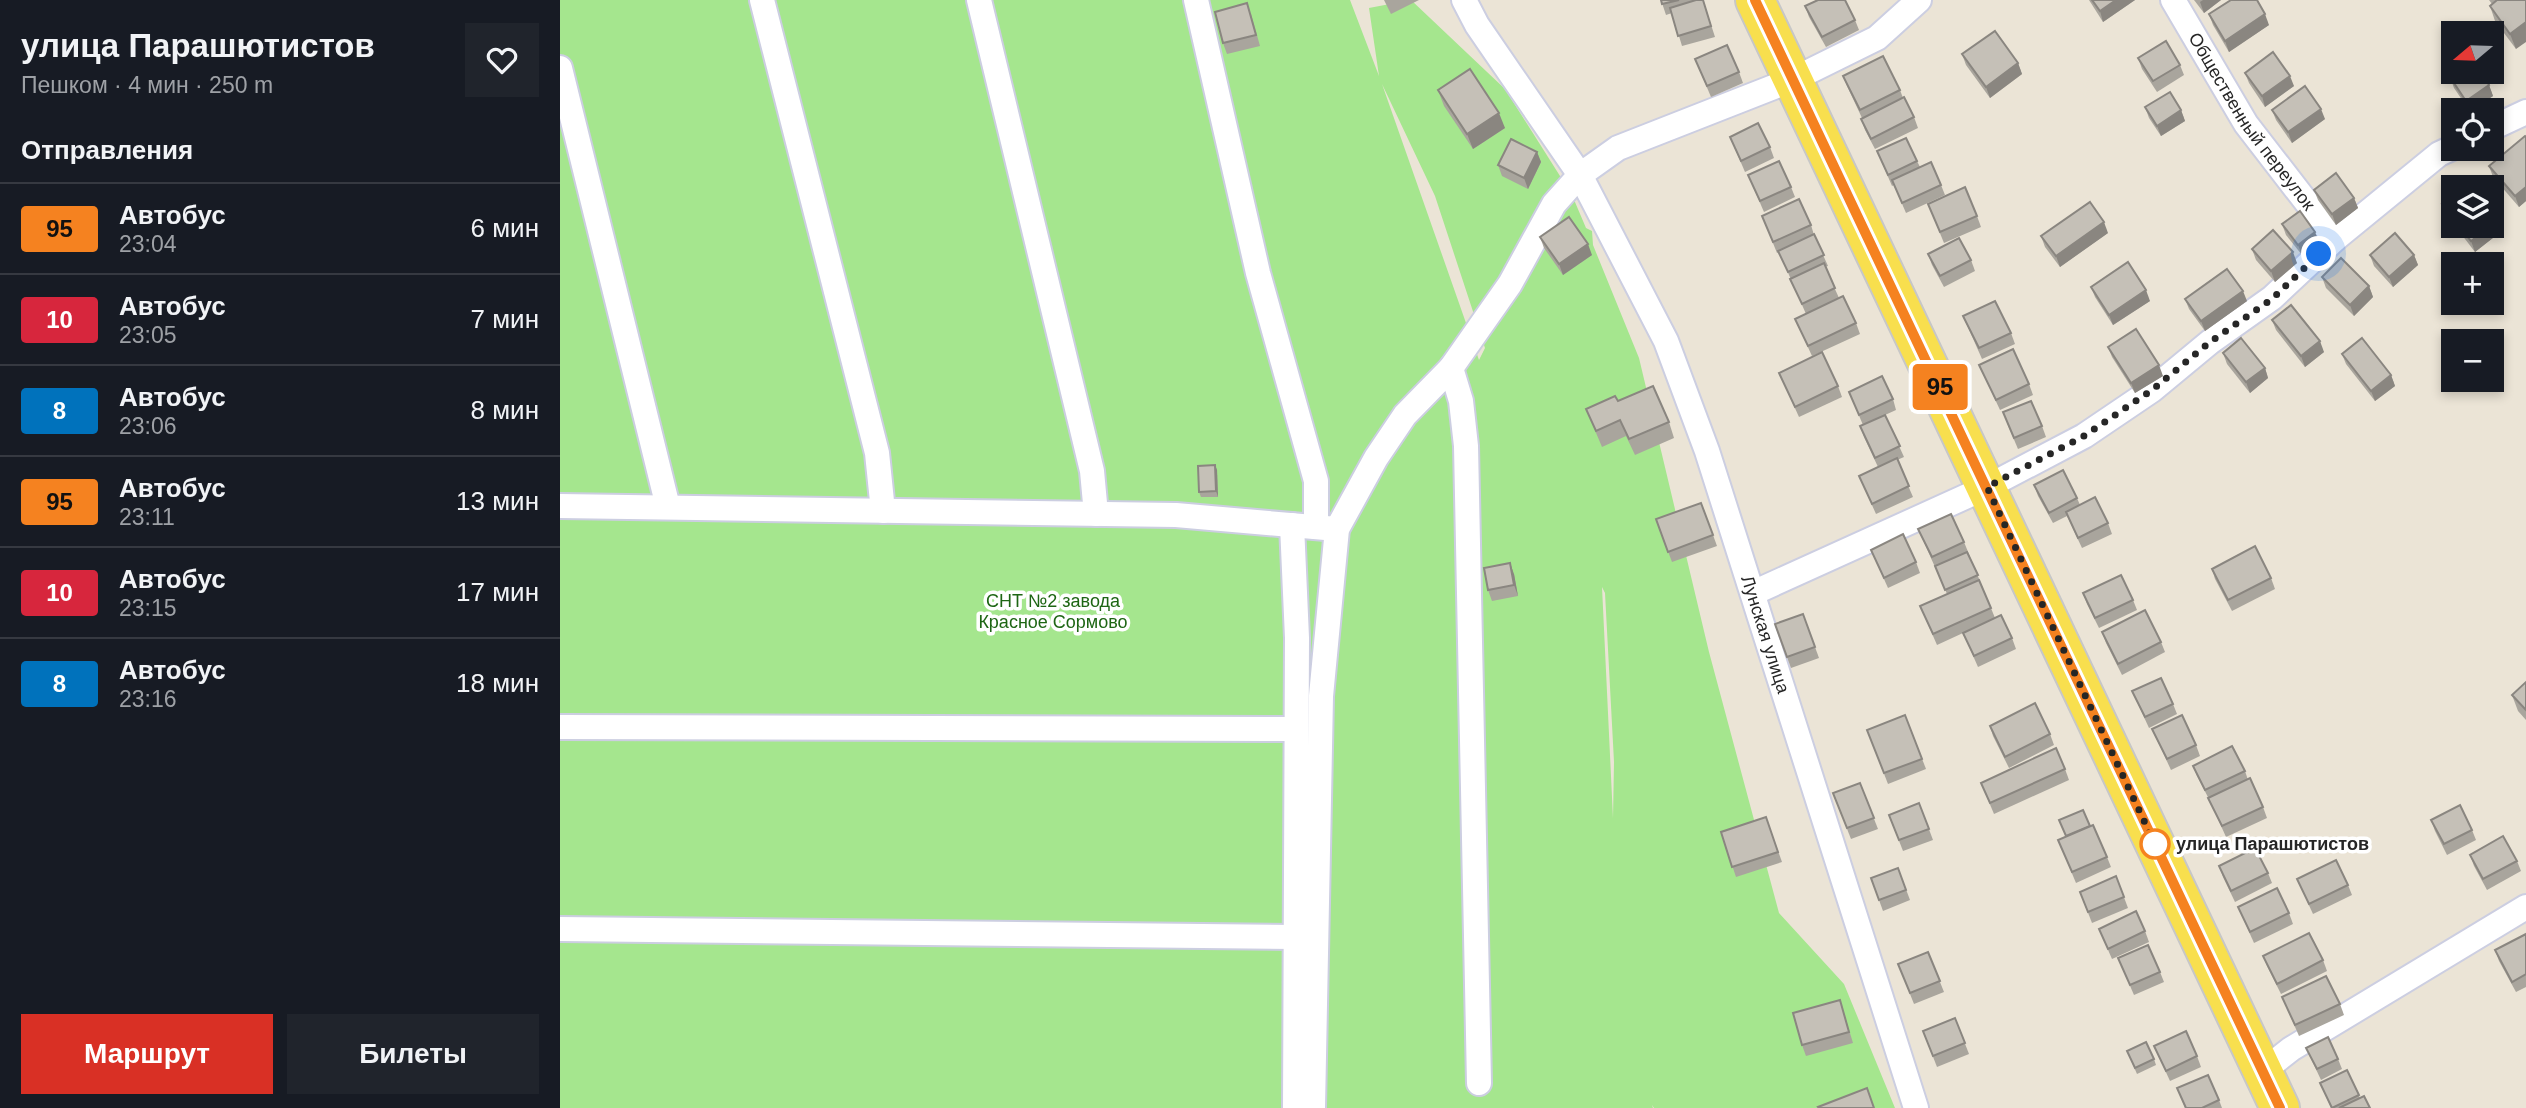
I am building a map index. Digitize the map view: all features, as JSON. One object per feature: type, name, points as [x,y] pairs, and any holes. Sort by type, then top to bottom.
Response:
[{"type":"main road","points":[[1755,0],[2280,1108]]},
{"type":"street","points":[[762,0],[877,453],[883,511]]},
{"type":"street","points":[[979,0],[1092,471],[1096,514]]},
{"type":"street","points":[[1196,0],[1258,273],[1316,481],[1321,696],[1313,1108]]},
{"type":"street","name":"Лунская улица","points":[[1464,0],[1477,25],[1580,176],[1666,341],[1707,451],[1916,1108]]},
{"type":"street","points":[[1295,1108],[1297,638],[1315,527],[1376,458],[1405,415],[1451,368],[1510,284],[1554,204],[1580,176],[1618,148],[1794,79],[1877,38],[1919,0]]},
{"type":"street","name":"Общественный переулок","points":[[2173,0],[2246,124],[2335,239]]},
{"type":"street","points":[[560,68],[668,507]]},
{"type":"street","points":[[2504,122],[2526,112]]},
{"type":"street","points":[[1753,593],[1987,487],[2084,436],[2152,390],[2210,342],[2272,299],[2335,239],[2441,152]]},
{"type":"street","points":[[1451,368],[1461,401],[1466,446],[1479,1083]]},
{"type":"street","points":[[560,506],[1176,516],[1315,527]]},
{"type":"street","points":[[560,727],[1296,729]]},
{"type":"street","points":[[2262,1072],[2291,1049],[2526,907]]},
{"type":"street","points":[[560,929],[1295,937]]},
{"type":"green space","name":"СНТ №2 завода Красное Сормово","points":[[560,0],[1350,0],[1379,76],[1369,8],[1411,0],[1505,89],[1572,195],[1586,228],[1592,231],[1593,245],[1639,358],[1709,652],[1779,913],[1844,984],[1895,1108],[1654,1108],[1652,1105],[1653,1108],[560,1108]],"holes":[[[1382,84],[1435,196],[1485,348],[1479,360]],[[1602,587],[1605,593],[1614,762],[1613,818]]]},
{"type":"building","points":[[1661,0],[1679,0],[1662,4]]},
{"type":"building","points":[[1703,0],[1711,26],[1678,36],[1670,8]]},
{"type":"building","points":[[1818,0],[1845,0],[1855,20],[1822,37],[1805,6]]},
{"type":"building","points":[[2092,0],[2116,0],[2100,11]]},
{"type":"building","points":[[2231,0],[2257,0],[2265,14],[2225,41],[2209,14]]},
{"type":"building","points":[[2497,0],[2526,0],[2526,22],[2510,34],[2504,21],[2501,21],[2490,6]]},
{"type":"building","points":[[1247,3],[1256,35],[1223,43],[1215,12]]},
{"type":"building","points":[[1995,31],[2018,63],[1986,87],[1962,54]]},
{"type":"building","points":[[2166,41],[2180,65],[2153,81],[2138,58]]},
{"type":"building","points":[[1727,45],[1739,72],[1707,86],[1695,59]]},
{"type":"building","points":[[2273,52],[2290,76],[2262,96],[2245,73]]},
{"type":"building","points":[[1883,56],[1900,90],[1860,110],[1843,76]]},
{"type":"building","points":[[1470,69],[1499,113],[1467,134],[1438,90]]},
{"type":"building","points":[[2455,84],[2489,85],[2470,98],[2464,98]]},
{"type":"building","points":[[2305,86],[2321,109],[2288,132],[2272,110]]},
{"type":"building","points":[[2170,92],[2181,110],[2157,126],[2145,107]]},
{"type":"building","points":[[1904,97],[1914,117],[1871,139],[1861,119]]},
{"type":"building","points":[[1758,123],[1770,147],[1741,161],[1730,137]]},
{"type":"building","points":[[2526,137],[2526,187],[2515,196],[2504,183],[2504,175],[2497,175],[2489,166],[2495,161],[2504,161],[2504,154]]},
{"type":"building","points":[[1906,138],[1917,161],[1888,175],[1877,151]]},
{"type":"building","points":[[1511,139],[1537,152],[1524,178],[1498,165]]},
{"type":"building","points":[[1779,161],[1791,187],[1760,201],[1748,175]]},
{"type":"building","points":[[1931,162],[1941,185],[1902,203],[1892,180]]},
{"type":"building","points":[[2336,173],[2354,198],[2332,214],[2314,190]]},
{"type":"building","points":[[1965,187],[1977,216],[1940,232],[1928,204]]},
{"type":"building","points":[[1799,199],[1811,225],[1773,242],[1762,216]]},
{"type":"building","points":[[2090,202],[2104,222],[2056,256],[2041,236]]},
{"type":"building","points":[[2300,211],[2315,232],[2298,245],[2282,224]]},
{"type":"building","points":[[1569,217],[1588,244],[1559,264],[1540,237]]},
{"type":"building","points":[[2273,230],[2293,252],[2271,271],[2252,249]]},
{"type":"building","points":[[2395,233],[2414,255],[2389,277],[2370,255]]},
{"type":"building","points":[[1814,234],[1824,255],[1788,272],[1778,251]]},
{"type":"building","points":[[1959,238],[1971,260],[1940,276],[1928,254]]},
{"type":"building","points":[[2341,258],[2369,286],[2350,305],[2322,277]]},
{"type":"building","points":[[2128,262],[2146,290],[2109,315],[2091,287]]},
{"type":"building","points":[[1824,263],[1835,288],[1802,304],[1790,279]]},
{"type":"building","points":[[2227,269],[2243,291],[2201,321],[2185,299]]},
{"type":"building","points":[[1843,296],[1856,323],[1808,346],[1795,319]]},
{"type":"building","points":[[1995,301],[2011,333],[1979,348],[1963,316]]},
{"type":"building","points":[[2291,305],[2320,341],[2301,356],[2272,320]]},
{"type":"building","points":[[2136,329],[2159,365],[2131,383],[2108,347]]},
{"type":"building","points":[[2241,338],[2265,368],[2246,382],[2223,353]]},
{"type":"building","points":[[2362,338],[2391,375],[2371,391],[2342,354]]},
{"type":"building","points":[[2013,349],[2029,384],[1996,400],[1979,365]]},
{"type":"building","points":[[1822,352],[1838,386],[1795,407],[1779,373]]},
{"type":"building","points":[[1882,376],[1893,399],[1859,415],[1849,392]]},
{"type":"building","points":[[1653,386],[1669,422],[1629,439],[1620,420],[1596,431],[1586,409],[1615,396],[1618,401]]},
{"type":"building","points":[[2031,401],[2042,426],[2014,438],[2003,412]]},
{"type":"building","points":[[1885,415],[1900,446],[1875,458],[1860,426]]},
{"type":"building","points":[[1897,458],[1909,486],[1872,504],[1859,476]]},
{"type":"building","points":[[1215,465],[1216,491],[1199,492],[1198,466]]},
{"type":"building","points":[[2063,470],[2077,498],[2049,513],[2034,485]]},
{"type":"building","points":[[2095,497],[2108,523],[2078,538],[2066,512]]},
{"type":"building","points":[[1701,503],[1713,535],[1668,552],[1656,519]]},
{"type":"building","points":[[1951,514],[1964,542],[1932,557],[1918,529]]},
{"type":"building","points":[[1903,534],[1916,562],[1884,578],[1871,550]]},
{"type":"building","points":[[2255,546],[2271,578],[2228,600],[2212,569]]},
{"type":"building","points":[[1967,552],[1978,575],[1945,590],[1935,566]]},
{"type":"building","points":[[1510,563],[1514,585],[1488,590],[1484,568]]},
{"type":"building","points":[[2121,575],[2133,600],[2095,618],[2083,593]]},
{"type":"building","points":[[1979,580],[1991,608],[1933,634],[1920,606]]},
{"type":"building","points":[[2145,610],[2161,642],[2118,664],[2102,632]]},
{"type":"building","points":[[1803,614],[1815,647],[1787,657],[1775,624]]},
{"type":"building","points":[[2001,615],[2012,638],[1974,656],[1963,633]]},
{"type":"building","points":[[2161,678],[2173,704],[2145,717],[2132,691]]},
{"type":"building","points":[[2526,682],[2526,710],[2512,695]]},
{"type":"building","points":[[2035,703],[2050,734],[2005,757],[1990,726]]},
{"type":"building","points":[[1905,715],[1922,759],[1884,773],[1867,730]]},
{"type":"building","points":[[2182,715],[2196,745],[2167,759],[2152,729]]},
{"type":"building","points":[[2232,746],[2245,771],[2205,790],[2193,766]]},
{"type":"building","points":[[2056,748],[2065,769],[1990,803],[1981,783]]},
{"type":"building","points":[[2250,778],[2263,807],[2222,826],[2208,798]]},
{"type":"building","points":[[1860,783],[1874,818],[1847,828],[1833,793]]},
{"type":"building","points":[[1919,803],[1929,829],[1899,840],[1889,815]]},
{"type":"building","points":[[2460,805],[2472,830],[2444,844],[2431,820]]},
{"type":"building","points":[[2083,810],[2090,826],[2066,836],[2059,820]]},
{"type":"building","points":[[1766,817],[1778,852],[1732,867],[1721,832]]},
{"type":"building","points":[[2093,825],[2107,857],[2072,872],[2058,840]]},
{"type":"building","points":[[2503,836],[2517,861],[2483,879],[2470,855]]},
{"type":"building","points":[[2255,848],[2268,873],[2231,891],[2219,866]]},
{"type":"building","points":[[2336,860],[2348,885],[2309,904],[2297,879]]},
{"type":"building","points":[[1898,868],[1906,890],[1879,900],[1871,878]]},
{"type":"building","points":[[2116,876],[2124,897],[2088,912],[2080,892]]},
{"type":"building","points":[[2277,888],[2289,913],[2250,932],[2238,907]]},
{"type":"building","points":[[2136,911],[2145,931],[2108,949],[2099,929]]},
{"type":"building","points":[[2309,933],[2323,960],[2277,984],[2263,956]]},
{"type":"building","points":[[2526,934],[2526,974],[2512,982],[2495,950]]},
{"type":"building","points":[[2148,945],[2160,972],[2130,985],[2118,958]]},
{"type":"building","points":[[1928,952],[1940,981],[1910,993],[1898,964]]},
{"type":"building","points":[[2326,976],[2340,1004],[2295,1025],[2282,997]]},
{"type":"building","points":[[1840,1000],[1849,1032],[1802,1045],[1793,1013]]},
{"type":"building","points":[[1955,1018],[1965,1043],[1933,1056],[1923,1031]]},
{"type":"building","points":[[2186,1031],[2197,1056],[2166,1071],[2154,1046]]},
{"type":"building","points":[[2328,1037],[2338,1059],[2317,1069],[2306,1048]]},
{"type":"building","points":[[2146,1042],[2154,1059],[2135,1068],[2127,1051]]},
{"type":"building","points":[[2347,1070],[2359,1095],[2332,1108],[2320,1083]]},
{"type":"building","points":[[2208,1075],[2219,1100],[2202,1108],[2186,1108],[2177,1088]]},
{"type":"building","points":[[1867,1088],[1874,1108],[1818,1107]]},
{"type":"building","points":[[2364,1096],[2370,1108],[2339,1108]]},
{"type":"bus line","name":"95","points":[[1755,0],[2280,1108]]},
{"type":"place","name":"улица Парашютистов","points":[[2155,844]]},
{"type":"route","points":[[2155,844],[1987,487],[2015,469],[2084,436],[2152,390],[2210,342],[2272,299],[2319,254]]}]
